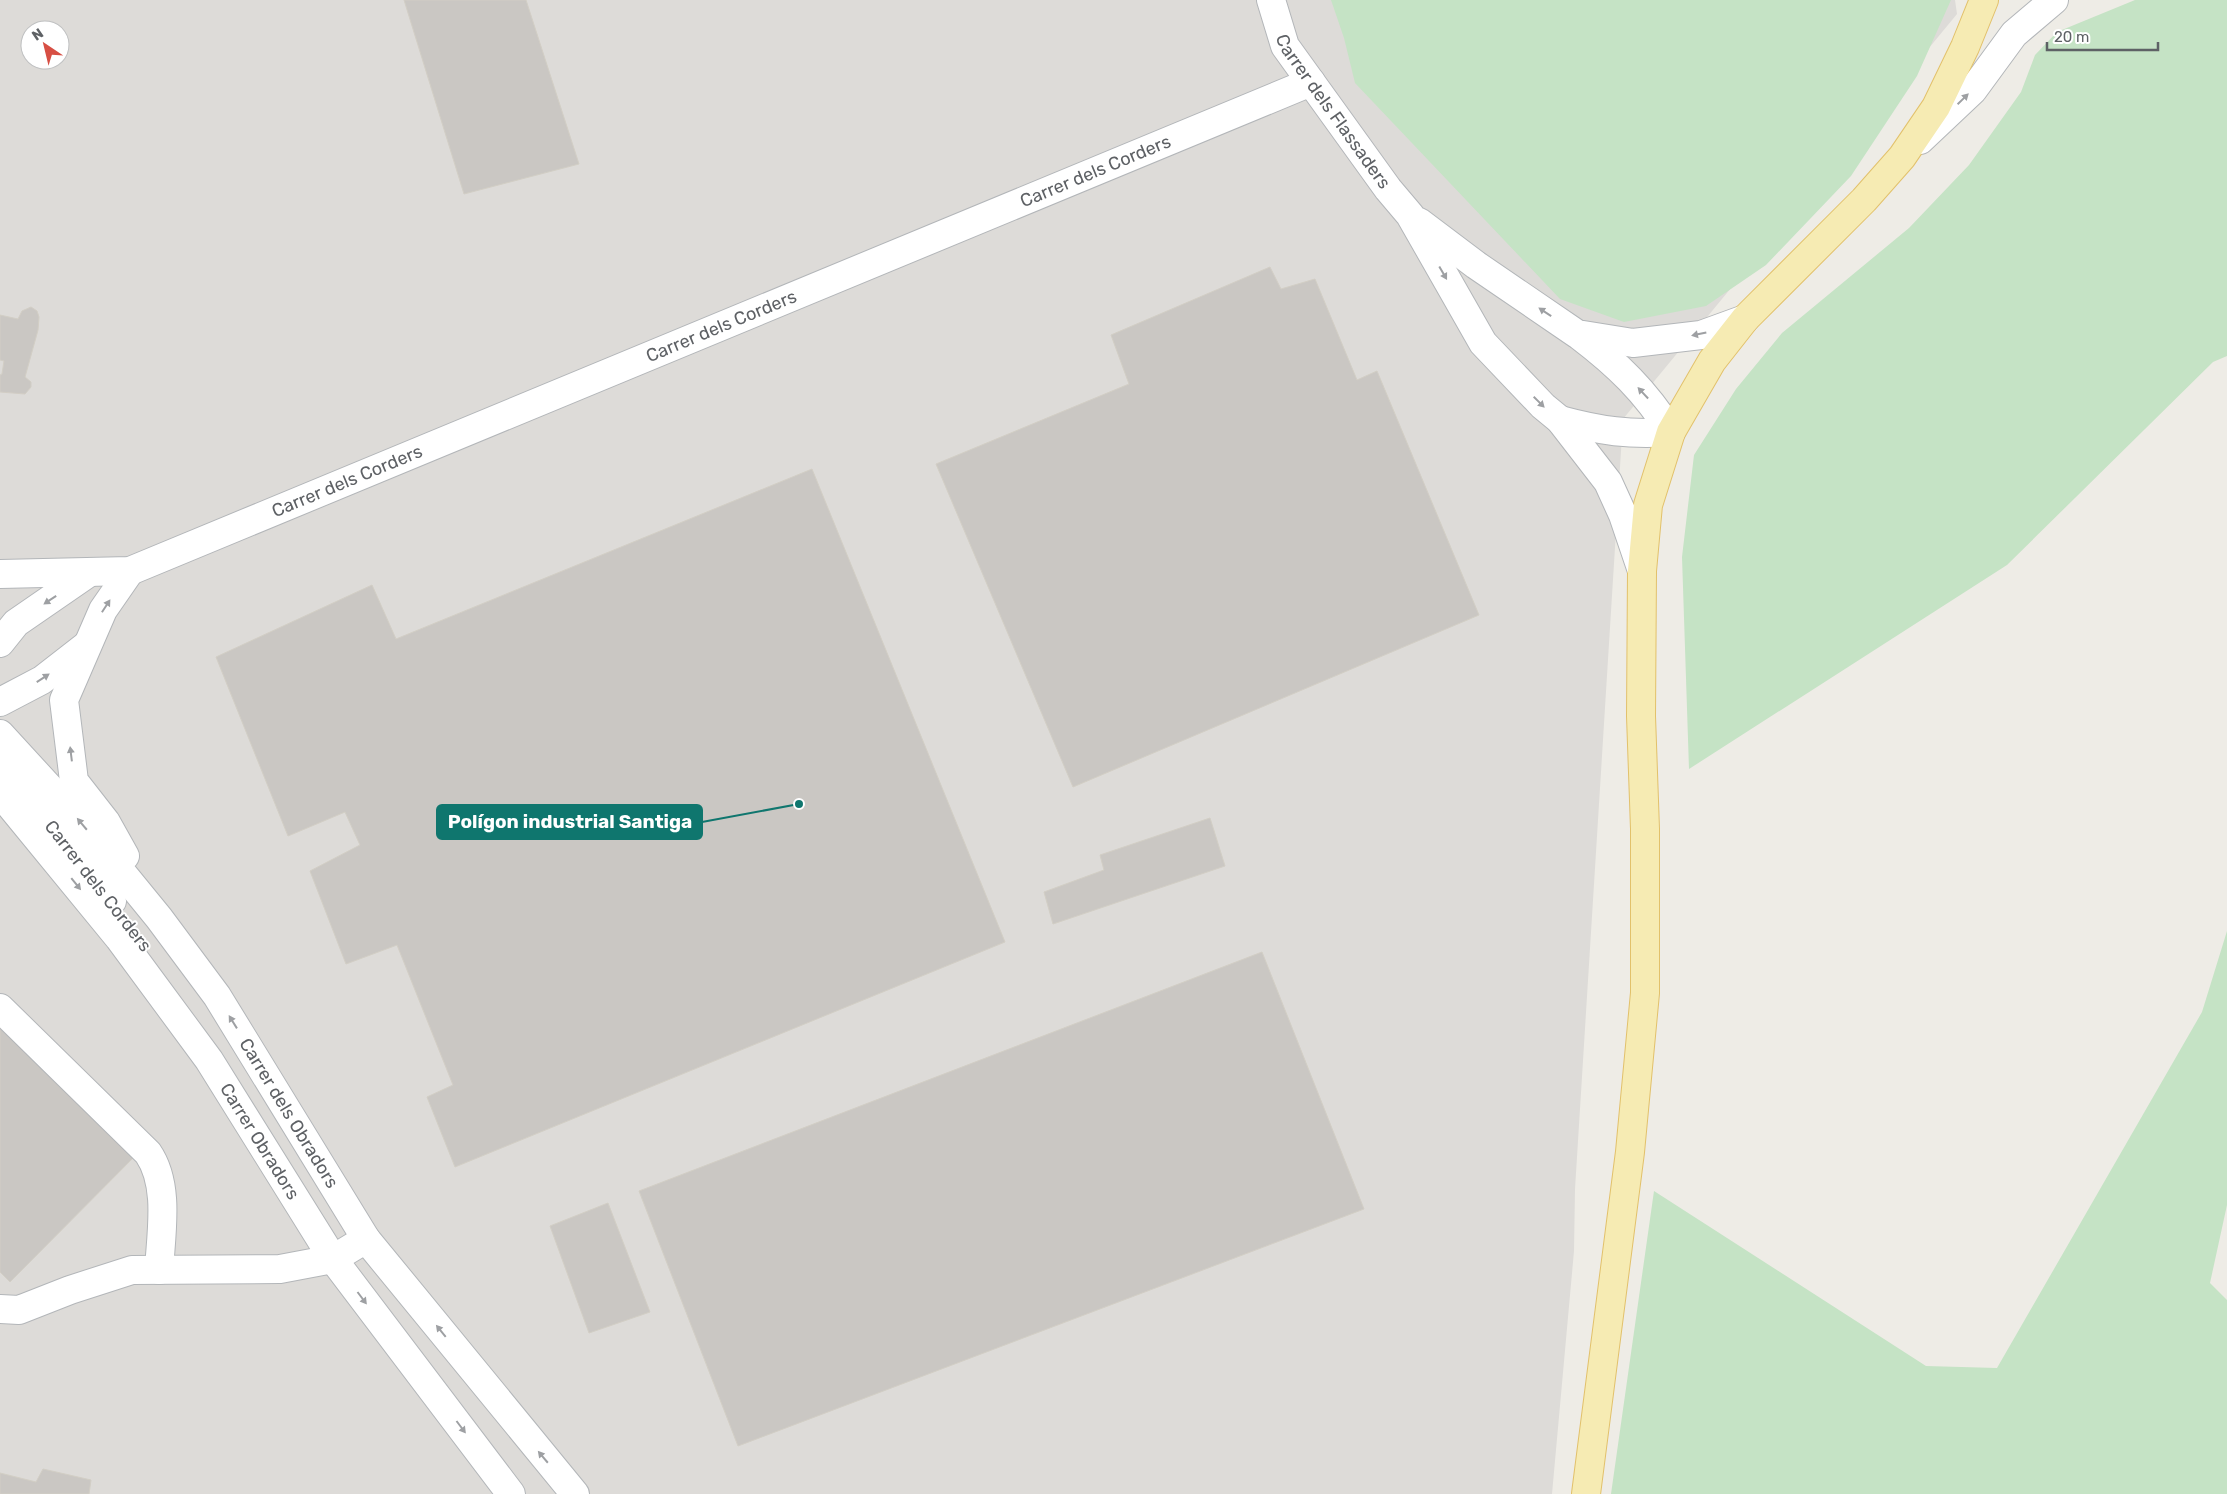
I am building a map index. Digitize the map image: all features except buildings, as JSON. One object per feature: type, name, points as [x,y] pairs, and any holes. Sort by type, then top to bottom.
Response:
[{"type":"main road","points":[[1586,1494],[1630,1152],[1646,993],[1642,571],[1648,505],[1671,432],[1712,361],[1745,319],[1864,200],[1902,157],[1936,107],[1965,47],[1984,0]]},
{"type":"street","name":"Carrer dels Flassaders","points":[[1271,0],[1285,46],[1388,189],[1410,215],[1483,343],[1543,406],[1560,420],[1608,482],[1623,515],[1642,571]]},
{"type":"street","points":[[1902,157],[1972,90],[2014,34],[2054,0]]},
{"type":"street","name":"Carrer dels Corders","points":[[0,574],[130,571],[1311,82]]},
{"type":"street","name":"Carrer dels Flassaders","points":[[1410,215],[1476,265],[1577,334],[1621,369],[1653,403],[1671,432],[1642,434],[1597,430],[1560,420]]},
{"type":"street","name":"Carrer dels Flassaders","points":[[1577,334],[1632,342],[1701,335],[1745,319]]},
{"type":"street","name":"Carrer dels Corders","points":[[130,571],[103,610],[64,700],[74,781],[106,822],[158,918]]},
{"type":"street","points":[[0,643],[16,623],[90,572]]},
{"type":"street","name":"Carrer dels Corders","points":[[0,702],[42,680],[88,644]]},
{"type":"street","name":"Carrer dels Obradors","points":[[0,734],[79,820],[158,918],[217,996],[366,1239],[575,1494]]},
{"type":"street","name":"Carrer dels Corders","points":[[0,766],[76,853],[158,964],[177,1016]]},
{"type":"street","name":"Carrer Obradors","points":[[0,793],[119,938],[177,1016],[209,1060],[333,1259],[512,1494]]},
{"type":"street","points":[[0,1008],[148,1153],[155,1163],[160,1178],[162,1210],[159,1270]]},
{"type":"street","points":[[0,1309],[19,1310],[70,1290],[132,1270],[280,1268],[333,1259],[366,1239]]},
{"type":"shaded area","points":[[0,0],[1955,0],[1957,14],[1623,419],[1575,1189],[1574,1251],[1552,1494],[0,1494]]},
{"type":"green space","points":[[1331,0],[1951,0],[1917,76],[1851,176],[1766,265],[1706,306],[1624,322],[1560,299],[1355,83],[1344,38]]},
{"type":"green space","points":[[2135,0],[2227,0],[2227,356],[2213,362],[2007,565],[1689,769],[1682,557],[1694,455],[1736,389],[1782,333],[1909,228],[1969,165],[2021,92],[2035,55],[2057,32]]},
{"type":"green space","points":[[2227,931],[2227,1205],[2210,1283],[2227,1300],[2227,1494],[1611,1494],[1654,1191],[1926,1366],[1997,1368],[2202,1012]]},
{"type":"place","name":"Polígon industrial Santiga","points":[[799,804]]}]
